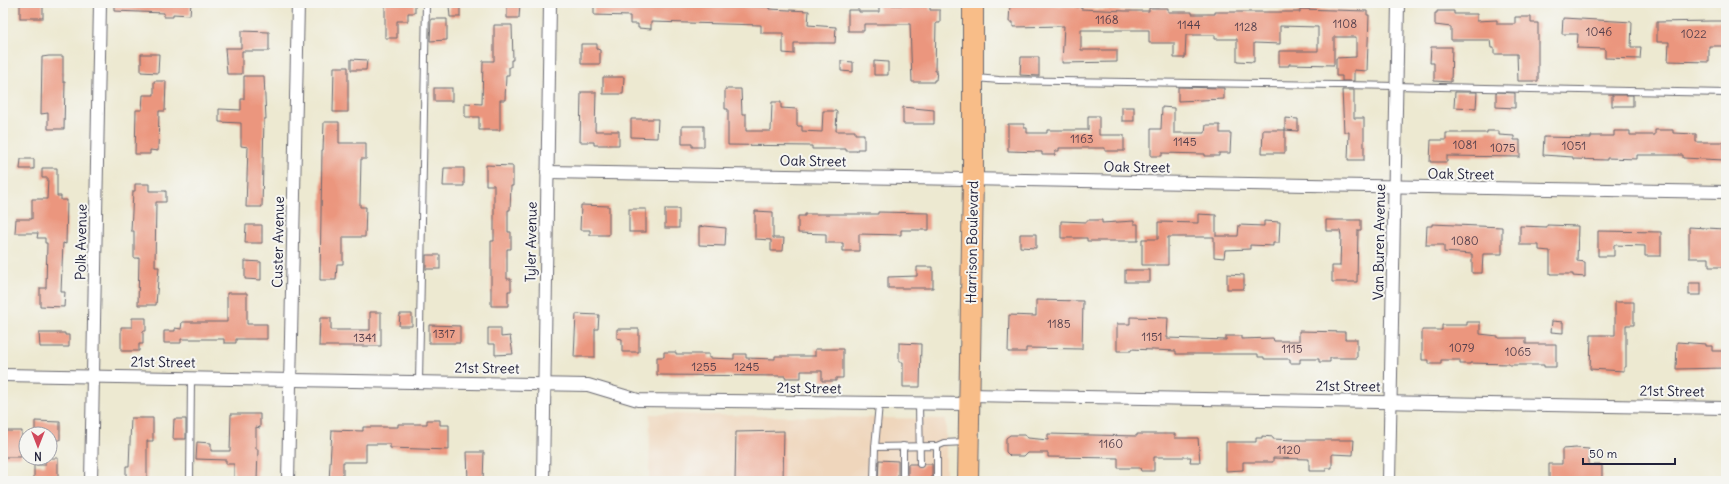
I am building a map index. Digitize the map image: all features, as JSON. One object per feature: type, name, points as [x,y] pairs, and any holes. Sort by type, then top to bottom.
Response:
[{"type":"main road","name":"Harrison Boulevard","points":[[968,481],[973,179],[973,3]]},
{"type":"street","name":"Polk Avenue","points":[[91,481],[100,3]]},
{"type":"street","name":"Custer Avenue","points":[[288,481],[298,3]]},
{"type":"street","name":"Tyler Avenue","points":[[543,481],[550,3]]},
{"type":"street","name":"Van Buren Avenue","points":[[1390,481],[1398,3]]},
{"type":"street","name":"Oak Street","points":[[547,172],[1395,188],[1726,192]]},
{"type":"street","name":"21st Street","points":[[3,375],[588,385],[638,400],[879,404],[920,404],[969,400],[1391,401],[1726,408]]},
{"type":"lane","points":[[419,382],[426,3]]},
{"type":"lane","points":[[973,78],[999,80],[1726,93]]},
{"type":"lane","points":[[190,481],[191,378]]},
{"type":"lane","points":[[874,481],[875,447],[879,404]]},
{"type":"lane","points":[[920,404],[920,464]]},
{"type":"lane","points":[[875,447],[937,446],[944,443],[969,442]]},
{"type":"lane","points":[[903,446],[903,481]]},
{"type":"lane","points":[[937,446],[937,481]]},
{"type":"shaded area","points":[[650,414],[946,419],[946,481],[649,481]]},
{"type":"building","points":[[20,3],[43,3],[43,18],[20,18]]},
{"type":"building","points":[[114,3],[191,3],[190,15],[173,14],[173,17],[164,17],[164,13],[114,11]]},
{"type":"building","points":[[385,3],[415,3],[415,13],[408,13],[408,21],[397,21],[397,38],[385,38]]},
{"type":"building","points":[[507,3],[520,3],[519,18],[507,18]]},
{"type":"building","points":[[594,3],[625,3],[625,5],[662,6],[662,4],[769,7],[769,9],[809,11],[808,25],[836,27],[835,43],[794,43],[794,54],[783,53],[783,33],[761,33],[761,25],[651,22],[651,29],[638,28],[638,24],[630,24],[630,16],[594,15]]},
{"type":"building","points":[[1010,4],[1054,5],[1081,7],[1081,9],[1125,11],[1149,11],[1149,8],[1168,8],[1168,12],[1192,12],[1192,14],[1215,14],[1215,12],[1300,12],[1300,9],[1367,11],[1367,15],[1369,15],[1367,71],[1354,70],[1354,81],[1342,81],[1342,76],[1336,76],[1336,58],[1356,57],[1356,37],[1334,37],[1334,65],[1289,64],[1289,66],[1279,66],[1279,51],[1318,51],[1318,27],[1280,26],[1280,44],[1254,43],[1254,62],[1237,61],[1237,39],[1215,39],[1215,35],[1186,35],[1185,58],[1174,58],[1174,43],[1149,43],[1149,30],[1081,30],[1081,50],[1117,50],[1117,62],[1062,63],[1064,26],[1013,27],[1013,22],[1009,22]]},
{"type":"building","points":[[879,5],[918,5],[930,6],[930,10],[940,10],[940,23],[936,23],[935,71],[937,71],[936,80],[934,80],[934,82],[912,82],[910,24],[864,24],[864,31],[848,31],[848,10],[859,10],[859,12],[879,12]]},
{"type":"building","points":[[449,6],[460,6],[460,17],[450,17]]},
{"type":"building","points":[[1437,11],[1454,11],[1454,14],[1477,14],[1477,21],[1497,20],[1497,24],[1515,24],[1515,17],[1531,17],[1531,23],[1538,23],[1538,81],[1518,81],[1517,54],[1494,54],[1494,48],[1491,48],[1490,40],[1451,40],[1451,27],[1435,25],[1435,13],[1437,13]]},
{"type":"building","points":[[1563,18],[1632,22],[1631,47],[1641,47],[1640,59],[1605,58],[1605,49],[1577,48],[1578,34],[1562,34]]},
{"type":"building","points":[[431,19],[447,19],[447,40],[430,41]]},
{"type":"building","points":[[1726,21],[1726,46],[1709,46],[1709,62],[1668,61],[1669,42],[1657,42],[1657,22]]},
{"type":"building","points":[[494,25],[512,25],[513,60],[511,60],[511,67],[509,67],[509,75],[506,75],[505,100],[500,100],[500,130],[479,130],[479,117],[465,117],[465,103],[482,104],[483,61],[494,61]]},
{"type":"building","points":[[241,31],[269,32],[269,51],[242,51],[242,74],[227,74],[225,48],[241,48]]},
{"type":"building","points":[[581,44],[597,44],[597,49],[600,50],[600,64],[581,64]]},
{"type":"building","points":[[1431,47],[1452,47],[1451,82],[1434,81],[1434,63],[1430,63]]},
{"type":"building","points":[[141,54],[159,54],[158,73],[141,72]]},
{"type":"building","points":[[63,56],[63,82],[65,82],[64,129],[48,129],[48,113],[41,114],[42,57]]},
{"type":"building","points":[[1021,57],[1039,57],[1039,76],[1020,75]]},
{"type":"building","points":[[351,59],[367,60],[366,70],[351,70]]},
{"type":"building","points":[[841,61],[853,62],[853,72],[841,71]]},
{"type":"building","points":[[874,61],[888,62],[888,75],[874,75]]},
{"type":"building","points":[[334,67],[348,67],[348,112],[333,112]]},
{"type":"building","points":[[244,76],[264,76],[266,119],[264,119],[262,207],[246,207],[248,147],[241,146],[241,123],[219,122],[219,109],[241,110],[241,99],[244,99]]},
{"type":"building","points":[[603,77],[624,77],[623,94],[603,94]]},
{"type":"building","points":[[154,81],[166,81],[165,111],[159,111],[158,151],[150,150],[150,154],[135,154],[136,110],[142,110],[143,95],[154,95]]},
{"type":"building","points":[[1178,87],[1224,88],[1224,99],[1178,101]]},
{"type":"building","points":[[434,88],[452,88],[452,101],[434,101]]},
{"type":"building","points":[[725,89],[741,89],[742,114],[746,114],[746,131],[771,131],[772,102],[781,102],[781,108],[797,109],[797,126],[802,126],[802,131],[822,132],[823,111],[837,111],[836,131],[855,131],[855,134],[864,134],[864,149],[857,149],[857,151],[846,151],[846,149],[812,149],[812,146],[728,145],[728,109],[725,109]]},
{"type":"building","points":[[1342,90],[1354,90],[1354,118],[1364,118],[1364,160],[1348,160],[1349,132],[1344,132]]},
{"type":"building","points":[[581,92],[596,92],[595,131],[619,131],[619,145],[594,145],[594,142],[580,142]]},
{"type":"building","points":[[1455,92],[1477,92],[1476,108],[1454,107]]},
{"type":"building","points":[[1496,92],[1515,93],[1515,108],[1496,107]]},
{"type":"building","points":[[1612,95],[1633,95],[1633,106],[1612,106]]},
{"type":"building","points":[[903,107],[934,110],[934,124],[903,124]]},
{"type":"building","points":[[1122,107],[1134,107],[1134,121],[1122,121]]},
{"type":"building","points":[[1162,107],[1174,108],[1174,133],[1205,133],[1206,125],[1220,125],[1220,133],[1231,133],[1230,153],[1219,153],[1219,156],[1205,156],[1205,154],[1162,153],[1162,156],[1151,156],[1151,129],[1161,129]]},
{"type":"building","points":[[1088,116],[1099,116],[1099,135],[1124,135],[1124,151],[1105,151],[1105,148],[1059,148],[1059,151],[1055,151],[1055,155],[1042,155],[1042,152],[1008,151],[1008,124],[1024,124],[1024,128],[1027,128],[1027,133],[1047,133],[1047,130],[1088,130]]},
{"type":"building","points":[[1285,118],[1298,119],[1298,131],[1285,130]]},
{"type":"building","points":[[631,119],[658,119],[657,138],[631,137]]},
{"type":"building","points":[[324,122],[339,122],[339,143],[366,143],[366,159],[361,159],[360,200],[360,207],[366,207],[365,237],[343,237],[343,264],[337,264],[336,280],[320,280],[322,150]]},
{"type":"building","points":[[682,126],[704,126],[704,147],[692,147],[692,144],[682,144]]},
{"type":"building","points":[[1263,130],[1285,130],[1285,153],[1262,153]]},
{"type":"building","points":[[1655,130],[1673,130],[1673,133],[1696,134],[1696,142],[1724,142],[1724,160],[1683,158],[1683,155],[1637,155],[1637,159],[1607,158],[1607,160],[1573,159],[1573,157],[1543,155],[1544,137],[1591,138],[1591,136],[1614,136],[1614,131],[1630,131],[1630,135],[1655,135]]},
{"type":"building","points":[[1487,131],[1499,131],[1499,135],[1514,136],[1514,140],[1520,140],[1520,157],[1447,156],[1447,162],[1430,162],[1431,140],[1446,140],[1446,133],[1487,133]]},
{"type":"building","points":[[21,159],[34,159],[34,169],[20,169]]},
{"type":"building","points":[[486,165],[513,166],[513,186],[511,186],[510,210],[508,210],[508,232],[511,232],[511,249],[507,249],[507,279],[511,279],[511,291],[508,291],[508,306],[491,306],[491,241],[494,241],[494,185],[486,185]]},
{"type":"building","points":[[42,168],[57,168],[57,196],[61,196],[61,200],[67,200],[66,244],[63,243],[61,292],[65,292],[64,307],[40,306],[40,288],[46,288],[47,243],[45,243],[45,238],[37,238],[38,233],[15,233],[16,219],[32,219],[32,199],[47,199],[48,178],[42,178]]},
{"type":"building","points":[[444,168],[464,168],[464,186],[443,186]]},
{"type":"building","points":[[135,184],[149,184],[149,191],[166,191],[166,202],[156,202],[155,267],[159,267],[156,305],[138,305],[139,258],[134,258],[134,231],[131,231],[133,191],[135,191]]},
{"type":"building","points":[[581,205],[609,206],[609,235],[590,235],[590,230],[580,230]]},
{"type":"building","points":[[629,209],[646,209],[646,232],[629,232]]},
{"type":"building","points":[[665,209],[679,209],[679,228],[665,228]]},
{"type":"building","points":[[755,211],[773,212],[773,238],[784,238],[783,251],[771,251],[771,240],[755,239]]},
{"type":"building","points":[[878,212],[929,213],[929,230],[901,230],[901,235],[859,234],[859,251],[843,251],[843,243],[826,243],[826,234],[798,233],[798,216],[805,216],[805,214],[878,214]]},
{"type":"building","points":[[1198,214],[1216,215],[1216,236],[1238,236],[1239,225],[1264,226],[1264,221],[1280,222],[1279,243],[1273,243],[1273,246],[1250,245],[1250,249],[1225,250],[1224,258],[1214,257],[1214,237],[1168,237],[1168,265],[1142,265],[1142,239],[1158,239],[1158,222],[1198,223]]},
{"type":"building","points":[[1087,220],[1102,220],[1102,223],[1134,221],[1134,224],[1138,224],[1138,241],[1087,241],[1087,238],[1061,238],[1061,221],[1087,222]]},
{"type":"building","points":[[1326,220],[1361,220],[1361,230],[1358,230],[1357,282],[1332,282],[1332,266],[1340,266],[1341,236],[1340,231],[1326,231]]},
{"type":"building","points":[[1432,224],[1502,227],[1502,254],[1483,254],[1482,273],[1472,273],[1472,254],[1444,252],[1444,245],[1426,245],[1427,226],[1432,226]]},
{"type":"building","points":[[246,225],[262,225],[262,243],[245,243]]},
{"type":"building","points":[[1547,225],[1578,226],[1577,261],[1585,262],[1585,277],[1573,276],[1573,274],[1550,274],[1550,251],[1539,250],[1539,245],[1520,245],[1520,226],[1547,227]]},
{"type":"building","points":[[705,226],[726,228],[725,246],[699,245],[699,227]]},
{"type":"building","points":[[1689,227],[1724,229],[1726,231],[1725,267],[1709,267],[1709,258],[1689,258]]},
{"type":"building","points":[[1598,231],[1661,232],[1661,256],[1645,256],[1645,246],[1614,245],[1614,256],[1598,256]]},
{"type":"building","points":[[1020,234],[1036,234],[1036,248],[1020,247]]},
{"type":"building","points":[[426,255],[440,255],[440,269],[426,269]]},
{"type":"building","points":[[245,261],[261,262],[261,280],[245,279]]},
{"type":"building","points":[[917,267],[933,267],[933,288],[888,288],[888,277],[917,276]]},
{"type":"building","points":[[1125,270],[1150,270],[1150,282],[1125,282]]},
{"type":"building","points":[[1227,274],[1244,275],[1244,289],[1227,289]]},
{"type":"building","points":[[1689,283],[1701,283],[1701,295],[1689,295]]},
{"type":"building","points":[[227,293],[247,293],[247,324],[267,324],[267,339],[236,339],[236,343],[224,343],[224,339],[181,339],[181,343],[164,343],[164,331],[175,331],[175,328],[181,329],[182,322],[227,322]]},
{"type":"building","points":[[1036,300],[1083,301],[1082,349],[1026,348],[1026,352],[1008,352],[1009,315],[1036,316]]},
{"type":"building","points":[[1615,302],[1634,302],[1634,325],[1626,325],[1626,367],[1624,367],[1624,371],[1590,369],[1591,335],[1615,335]]},
{"type":"building","points":[[370,312],[381,312],[381,346],[319,346],[320,318],[331,318],[331,330],[370,330]]},
{"type":"building","points":[[400,314],[412,314],[412,326],[399,326]]},
{"type":"building","points":[[576,314],[599,315],[598,329],[595,329],[595,357],[574,357]]},
{"type":"building","points":[[1130,317],[1168,318],[1167,338],[1226,340],[1226,336],[1241,336],[1241,339],[1273,338],[1274,341],[1299,341],[1299,331],[1345,332],[1345,339],[1357,339],[1357,358],[1330,358],[1330,362],[1319,362],[1319,359],[1300,359],[1300,363],[1290,363],[1290,359],[1264,359],[1264,357],[1258,357],[1258,354],[1176,354],[1176,351],[1131,349],[1131,351],[1117,351],[1117,324],[1130,324]]},
{"type":"building","points":[[132,318],[146,318],[146,331],[143,331],[143,344],[139,344],[139,351],[121,351],[121,327],[132,327]]},
{"type":"building","points":[[1552,321],[1563,322],[1563,333],[1551,332]]},
{"type":"building","points":[[1467,322],[1480,322],[1480,334],[1498,336],[1498,338],[1526,338],[1526,344],[1556,344],[1556,367],[1544,367],[1544,365],[1460,364],[1460,360],[1441,360],[1441,364],[1429,364],[1429,360],[1422,360],[1422,330],[1442,330],[1442,325],[1467,325]]},
{"type":"building","points":[[429,325],[460,326],[460,343],[429,343]]},
{"type":"building","points":[[488,328],[501,328],[501,337],[510,336],[513,354],[495,355],[495,344],[488,344]]},
{"type":"building","points":[[617,329],[639,329],[639,352],[622,352],[622,339],[617,338]]},
{"type":"building","points":[[39,333],[65,333],[65,335],[69,335],[69,347],[40,347]]},
{"type":"building","points":[[1677,342],[1706,344],[1706,346],[1712,346],[1712,351],[1726,351],[1726,368],[1676,369]]},
{"type":"building","points":[[899,343],[921,344],[920,387],[903,387],[903,362],[899,362]]},
{"type":"building","points":[[815,349],[843,349],[843,378],[836,378],[836,381],[822,381],[822,371],[801,371],[801,378],[785,378],[785,376],[657,375],[657,357],[664,357],[664,352],[676,352],[676,354],[709,354],[709,358],[734,359],[734,354],[746,354],[746,358],[775,359],[775,356],[815,356]]},
{"type":"building","points":[[231,414],[260,414],[260,428],[256,427],[256,449],[258,449],[257,481],[234,481],[234,464],[226,464],[226,460],[196,459],[197,442],[211,443],[211,451],[230,451]]},
{"type":"building","points":[[131,418],[153,418],[153,441],[147,441],[147,481],[126,480],[126,466],[129,466]]},
{"type":"building","points":[[174,419],[186,419],[186,439],[173,439]]},
{"type":"building","points":[[427,420],[440,420],[440,425],[449,425],[449,450],[390,448],[390,444],[366,444],[366,462],[343,462],[343,481],[329,481],[332,430],[363,431],[363,427],[398,427],[398,424],[427,424]]},
{"type":"building","points":[[35,421],[60,422],[60,440],[58,440],[58,426],[35,426]]},
{"type":"building","points":[[3,431],[18,431],[18,457],[3,457]]},
{"type":"building","points":[[784,431],[783,481],[735,481],[736,432]]},
{"type":"building","points":[[1048,434],[1137,436],[1137,434],[1175,434],[1175,438],[1198,438],[1200,462],[1190,462],[1191,457],[1154,457],[1154,471],[1141,471],[1140,468],[1118,468],[1118,458],[1048,457],[1048,453],[1027,453],[1024,456],[1010,456],[1006,452],[1006,438],[1010,435],[1024,435],[1028,438],[1048,440]]},
{"type":"building","points":[[1262,436],[1273,437],[1273,439],[1295,440],[1354,440],[1353,455],[1332,454],[1332,468],[1326,468],[1326,471],[1309,471],[1309,459],[1273,458],[1273,462],[1243,462],[1243,470],[1226,471],[1226,442],[1256,442],[1256,438],[1262,438]]},
{"type":"building","points":[[1562,449],[1589,449],[1589,465],[1602,465],[1602,481],[1549,481],[1549,464],[1562,464]]},
{"type":"building","points":[[467,452],[484,452],[483,481],[468,481]]},
{"type":"building","points":[[879,460],[898,461],[898,481],[878,481]]},
{"type":"building","points":[[908,464],[916,464],[920,468],[924,464],[932,464],[932,481],[908,481]]},
{"type":"building","points":[[34,466],[58,466],[58,481],[34,481]]}]
